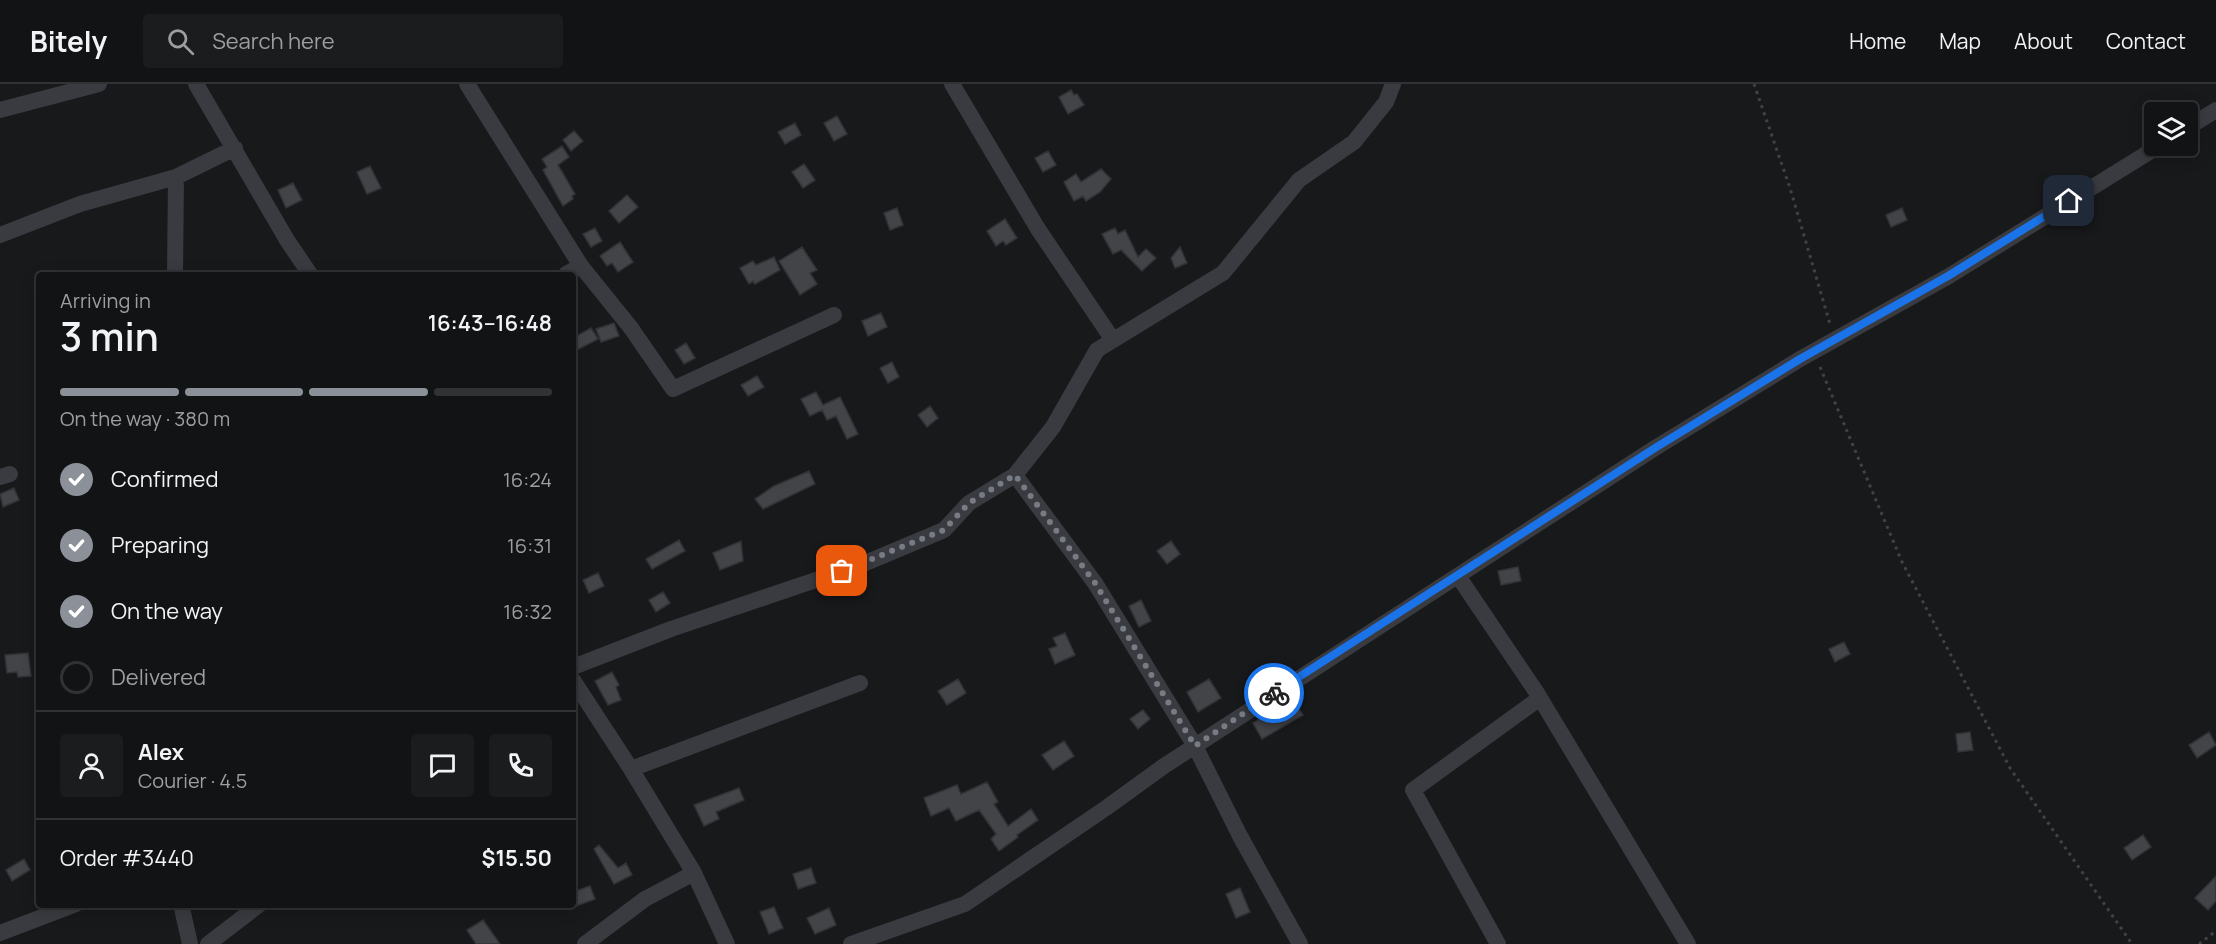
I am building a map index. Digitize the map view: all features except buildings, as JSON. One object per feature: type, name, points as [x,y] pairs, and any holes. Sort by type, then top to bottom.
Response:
[{"type":"street","points":[[0,110],[99,84]]},
{"type":"street","points":[[196,84],[287,240],[309,272]]},
{"type":"street","points":[[467,84],[581,266],[631,328],[673,389],[834,315]]},
{"type":"street","points":[[952,84],[1038,229],[1113,340]]},
{"type":"street","points":[[576,666],[672,629],[863,564],[944,530],[969,503],[1015,475],[1053,427],[1096,350],[1223,273],[1299,180],[1354,142],[1386,102],[1393,84]]},
{"type":"street","points":[[2198,121],[2216,110]]},
{"type":"street","points":[[0,235],[80,204],[176,177],[234,148]]},
{"type":"street","points":[[851,944],[965,904],[1195,746],[1655,448],[1814,352],[1948,276],[2144,155]]},
{"type":"street","points":[[175,272],[176,177]]},
{"type":"street","points":[[570,272],[581,266]]},
{"type":"street","points":[[1015,475],[1095,583],[1195,746],[1240,836],[1300,944]]},
{"type":"street","points":[[1458,576],[1540,698],[1681,941]]},
{"type":"street","points":[[631,770],[860,683]]},
{"type":"street","points":[[576,685],[694,873],[727,944]]},
{"type":"street","points":[[1498,944],[1413,790],[1540,698]]},
{"type":"street","points":[[585,944],[645,899],[694,873]]},
{"type":"street","points":[[0,933],[66,908]]},
{"type":"street","points":[[182,908],[190,944]]},
{"type":"street","points":[[208,944],[255,908]]},
{"type":"path","points":[[1754,84],[1791,188],[1835,340]]},
{"type":"path","points":[[1814,352],[1902,562],[2010,768],[2132,944]]},
{"type":"path","points":[[2199,944],[2216,931]]},
{"type":"way so far","points":[[842,571],[944,530],[969,503],[1015,475],[1095,583],[1195,746],[1274,693]]},
{"type":"route","points":[[1274,693],[1655,448],[1800,359],[1948,276],[2069,201]]}]
